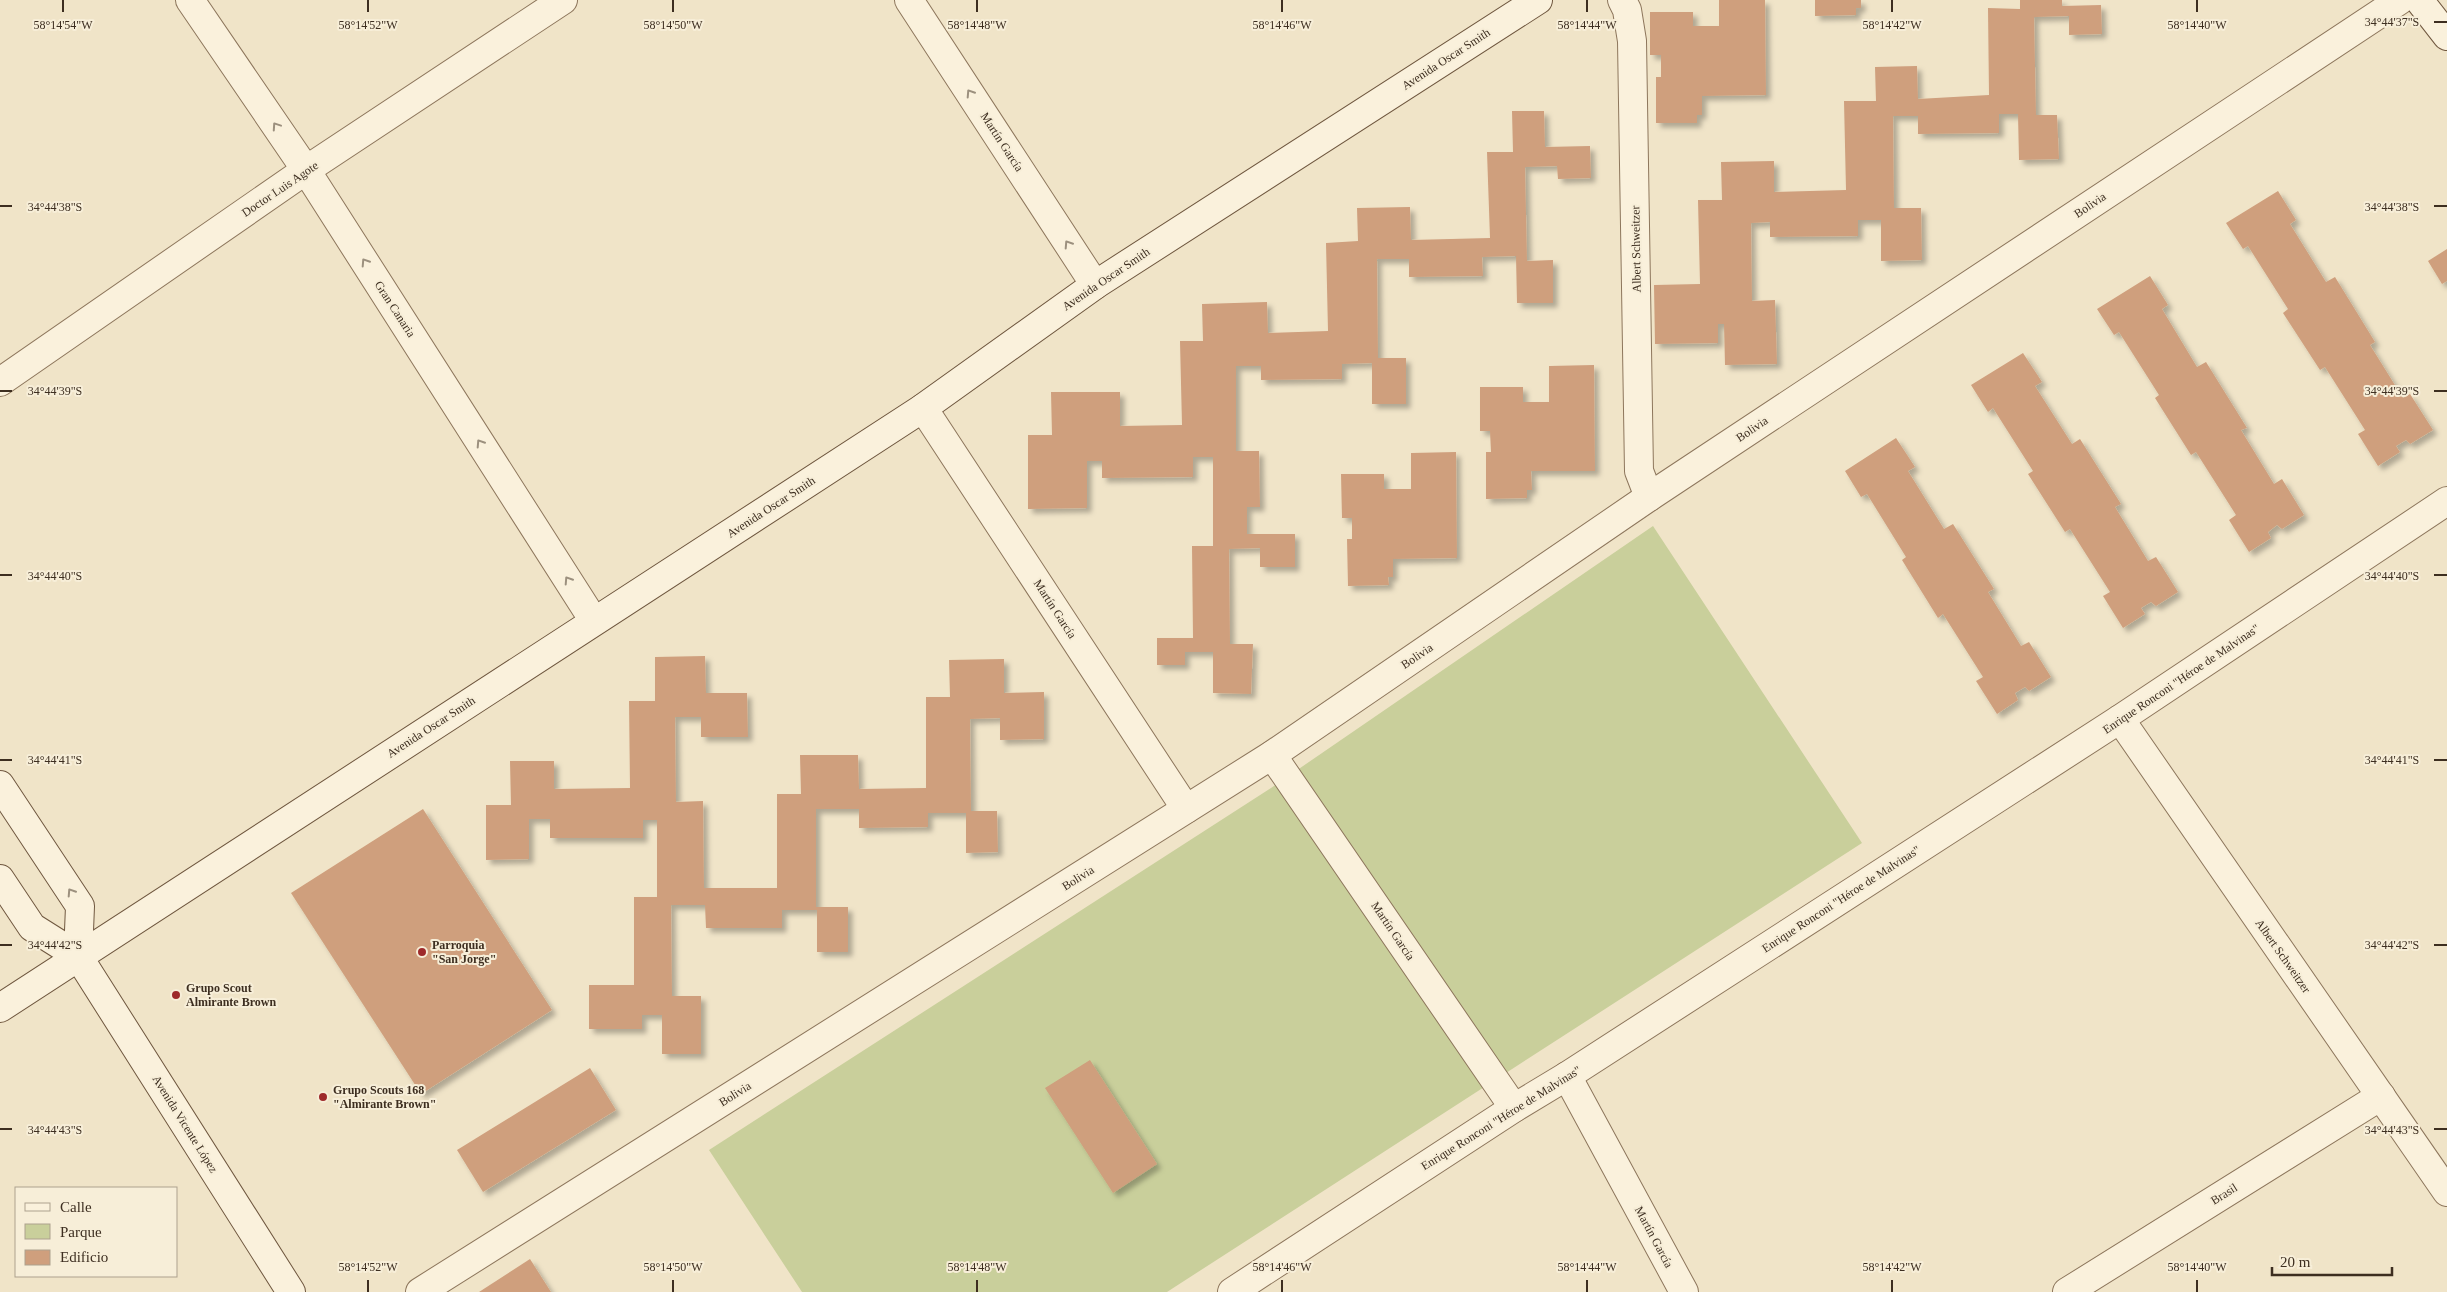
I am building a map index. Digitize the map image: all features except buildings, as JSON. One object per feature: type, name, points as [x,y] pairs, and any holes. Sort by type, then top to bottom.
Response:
[{"type":"street","name":"Gran Canaria","points":[[190,0],[306,170],[594,621]]},
{"type":"street","name":"Doctor Luis Agote","points":[[0,382],[306,170],[563,0]]},
{"type":"street","name":"Martín García","points":[[909,0],[1095,285]]},
{"type":"street","name":"Avenida Oscar Smith","points":[[0,1008],[923,408],[1095,285],[1538,0]]},
{"type":"street","name":"Albert Schweitzer","points":[[1622,0],[1627,10],[1632,41],[1639,472],[1649,497]]},
{"type":"street","name":"Bolivia","points":[[420,1292],[1272,755],[1649,497],[2400,0]]},
{"type":"street","points":[[2419,0],[2447,36]]},
{"type":"street","name":"Martín García","points":[[923,408],[1186,809]]},
{"type":"street","name":"Enrique Ronconi \"Héroe de Malvinas\"","points":[[1232,1292],[1514,1108],[1567,1076],[2120,719],[2447,501]]},
{"type":"street","name":"Albert Schweitzer","points":[[2120,719],[2447,1192]]},
{"type":"street","name":"Martín García","points":[[1272,755],[1514,1108]]},
{"type":"street","points":[[0,785],[80,906],[78,956],[32,927],[0,879]]},
{"type":"street","name":"Avenida Vicente López","points":[[78,956],[291,1292]]},
{"type":"street","name":"Martín García","points":[[1567,1076],[1684,1292]]},
{"type":"street","name":"Brasil","points":[[2067,1292],[2381,1096]]},
{"type":"green space","points":[[1653,526],[1862,843],[1167,1292],[802,1292],[709,1150],[1271,788]]},
{"type":"place","name":"Parroquia \"San Jorge\"","points":[[422,952]]},
{"type":"place","name":"Grupo Scout Almirante Brown","points":[[176,995]]},
{"type":"place","name":"Grupo Scouts 168 \"Almirante Brown\"","points":[[323,1097]]}]
